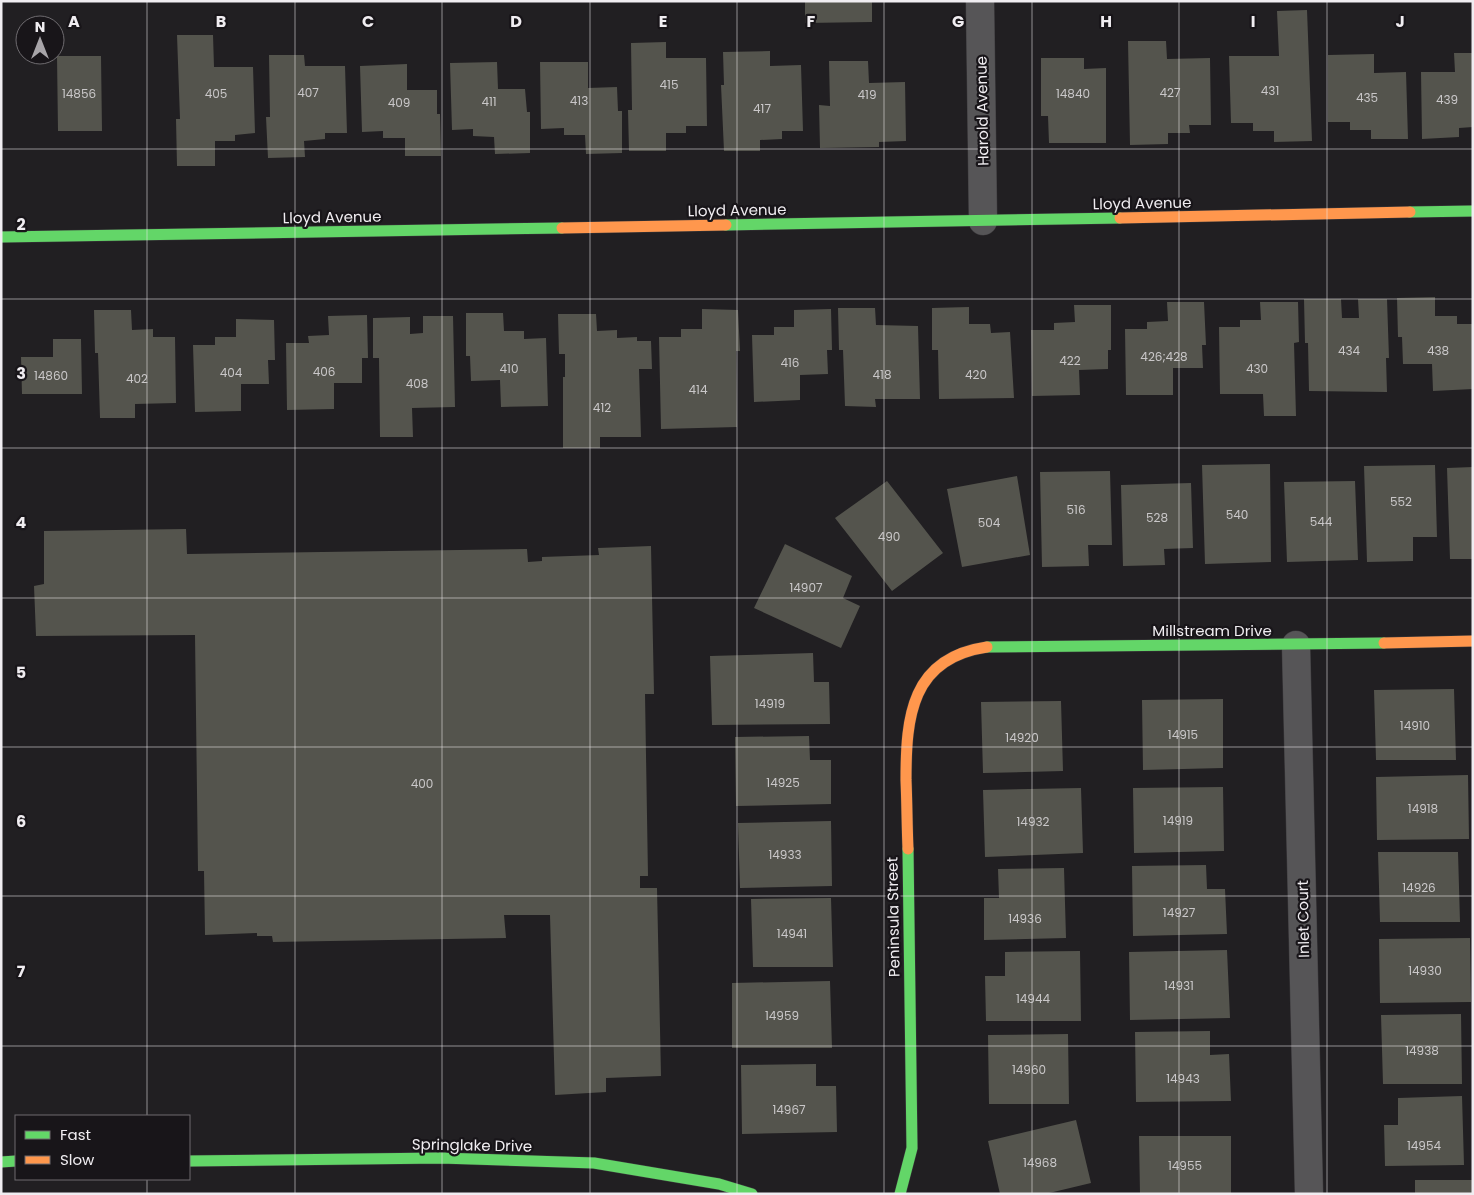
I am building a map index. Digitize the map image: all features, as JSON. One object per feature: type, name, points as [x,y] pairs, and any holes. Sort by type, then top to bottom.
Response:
[{"type":"street","name":"Harold Avenue","points":[[980,1],[983,221]]},
{"type":"street","name":"Lloyd Avenue","points":[[1,237],[1473,211]]},
{"type":"street","name":"Millstream Drive","points":[[954,656],[973,649],[995,646],[1296,645],[1473,641]]},
{"type":"street","name":"Inlet Court","points":[[1296,645],[1309,1194]]},
{"type":"street","name":"Peninsula Street","points":[[900,1194],[912,1148],[906,748],[910,715],[915,696],[932,673],[954,656]]},
{"type":"street","name":"Springlake Drive","points":[[190,1161],[441,1158],[594,1163],[719,1184],[752,1194]]},
{"type":"street","points":[[1,1162],[15,1162]]},
{"type":"building","points":[[805,1],[872,1],[872,22],[805,23]]},
{"type":"building","points":[[1307,10],[1312,141],[1274,142],[1274,131],[1253,131],[1253,123],[1231,123],[1229,56],[1279,56],[1277,11]]},
{"type":"building","points":[[177,35],[213,35],[214,67],[253,67],[255,133],[235,135],[235,141],[215,141],[215,166],[177,166],[176,119],[180,119]]},
{"type":"building","points":[[1128,41],[1166,41],[1167,59],[1210,58],[1211,125],[1189,125],[1190,133],[1168,133],[1168,144],[1130,145]]},
{"type":"building","points":[[666,42],[666,58],[706,58],[707,126],[686,126],[686,133],[666,133],[666,151],[629,151],[628,110],[632,110],[631,43]]},
{"type":"building","points":[[770,51],[770,66],[801,65],[803,131],[782,131],[782,139],[760,140],[760,151],[724,151],[721,85],[724,85],[723,52]]},
{"type":"building","points":[[1454,53],[1473,53],[1473,127],[1459,128],[1459,137],[1422,139],[1421,72],[1455,72]]},
{"type":"building","points":[[1374,54],[1374,73],[1406,72],[1408,139],[1371,139],[1371,130],[1350,130],[1350,122],[1328,122],[1328,55]]},
{"type":"building","points":[[269,55],[304,55],[305,66],[345,66],[347,133],[325,133],[325,139],[304,141],[305,157],[268,158],[266,117],[270,117]]},
{"type":"building","points":[[65,56],[101,56],[102,131],[58,131],[57,65],[65,65]]},
{"type":"building","points":[[1041,58],[1084,58],[1084,69],[1106,68],[1106,143],[1049,143],[1048,116],[1041,116]]},
{"type":"building","points":[[829,61],[868,61],[869,83],[905,82],[906,141],[879,142],[879,147],[820,148],[819,105],[830,106]]},
{"type":"building","points":[[497,62],[498,89],[525,89],[527,112],[530,112],[530,153],[495,154],[494,137],[473,136],[473,129],[452,130],[450,63]]},
{"type":"building","points":[[540,62],[588,62],[588,88],[617,87],[618,111],[622,111],[622,153],[586,154],[585,135],[564,135],[564,128],[541,129]]},
{"type":"building","points":[[407,64],[407,90],[437,90],[437,114],[440,114],[441,156],[405,156],[405,138],[383,138],[383,131],[362,132],[360,66]]},
{"type":"building","points":[[1435,297],[1435,316],[1457,316],[1457,324],[1473,324],[1473,389],[1433,391],[1432,364],[1403,364],[1402,337],[1398,337],[1397,298]]},
{"type":"building","points":[[1304,299],[1341,299],[1342,318],[1359,318],[1358,299],[1387,299],[1389,358],[1386,358],[1387,392],[1309,391],[1308,343],[1305,343]]},
{"type":"building","points":[[1167,302],[1204,302],[1206,345],[1202,345],[1203,368],[1173,368],[1173,395],[1126,395],[1125,329],[1147,329],[1147,322],[1168,321]]},
{"type":"building","points":[[1260,302],[1298,302],[1299,342],[1294,343],[1296,416],[1264,416],[1263,394],[1220,394],[1219,327],[1240,327],[1240,320],[1261,320]]},
{"type":"building","points":[[1074,305],[1111,305],[1111,350],[1108,350],[1108,369],[1079,370],[1080,395],[1032,396],[1031,330],[1054,330],[1054,323],[1075,322]]},
{"type":"building","points":[[969,307],[969,324],[990,324],[991,333],[1010,332],[1014,398],[939,399],[938,350],[932,350],[932,308]]},
{"type":"building","points":[[838,308],[875,308],[876,325],[918,326],[920,399],[875,399],[876,407],[845,406],[843,350],[839,350]]},
{"type":"building","points":[[702,309],[738,310],[740,351],[736,351],[737,427],[661,429],[659,337],[681,337],[681,329],[702,329]]},
{"type":"building","points":[[831,309],[832,350],[827,350],[828,374],[800,375],[800,400],[754,402],[752,335],[774,335],[774,327],[794,327],[794,310]]},
{"type":"building","points":[[94,310],[131,310],[132,330],[153,329],[153,337],[175,337],[176,403],[135,404],[135,418],[100,418],[98,353],[95,353]]},
{"type":"building","points":[[466,313],[503,313],[504,331],[524,331],[524,339],[546,338],[548,406],[501,407],[500,380],[471,381],[470,356],[466,356]]},
{"type":"building","points":[[558,314],[596,314],[597,331],[617,330],[617,338],[637,337],[637,341],[651,341],[652,369],[639,369],[641,437],[600,437],[600,448],[563,448],[563,377],[565,377],[565,354],[559,354]]},
{"type":"building","points":[[367,315],[368,358],[362,358],[362,383],[334,383],[334,409],[287,410],[286,343],[309,343],[308,336],[329,335],[328,316]]},
{"type":"building","points":[[423,316],[453,316],[455,407],[412,408],[413,437],[380,437],[379,358],[373,358],[373,318],[410,317],[410,334],[423,333]]},
{"type":"building","points":[[236,319],[274,320],[275,360],[268,360],[269,384],[241,384],[241,411],[195,412],[193,345],[215,345],[215,337],[236,337]]},
{"type":"building","points":[[53,339],[81,339],[82,394],[22,394],[21,357],[53,357]]},
{"type":"building","points":[[1270,464],[1271,562],[1205,564],[1202,465]]},
{"type":"building","points":[[1435,465],[1437,537],[1413,537],[1413,561],[1367,562],[1364,466]]},
{"type":"building","points":[[1473,467],[1473,559],[1450,559],[1447,468]]},
{"type":"building","points":[[1110,471],[1112,545],[1088,545],[1089,566],[1042,567],[1040,472]]},
{"type":"building","points":[[1017,476],[1030,555],[962,567],[947,489]]},
{"type":"building","points":[[887,481],[943,553],[892,591],[835,518]]},
{"type":"building","points":[[1355,481],[1358,560],[1287,562],[1284,482]]},
{"type":"building","points":[[1191,483],[1193,548],[1164,549],[1165,565],[1123,566],[1121,485]]},
{"type":"building","points":[[186,529],[187,554],[527,549],[528,562],[542,561],[542,557],[599,555],[598,548],[651,546],[654,694],[645,694],[648,876],[640,876],[640,888],[657,888],[661,1076],[606,1078],[606,1092],[555,1095],[550,915],[504,915],[506,938],[273,942],[272,936],[257,936],[257,933],[205,935],[204,871],[198,871],[195,635],[36,636],[34,586],[44,584],[44,531]]},
{"type":"building","points":[[785,544],[852,576],[843,598],[860,606],[841,648],[754,608]]},
{"type":"building","points":[[813,653],[814,682],[829,682],[830,724],[712,725],[710,656]]},
{"type":"building","points":[[1454,689],[1456,760],[1376,760],[1374,690]]},
{"type":"building","points":[[1223,699],[1223,768],[1143,770],[1142,700]]},
{"type":"building","points":[[1061,701],[1063,771],[983,773],[981,702]]},
{"type":"building","points":[[809,736],[810,760],[831,760],[831,804],[736,806],[735,737]]},
{"type":"building","points":[[1468,775],[1469,839],[1377,840],[1376,777]]},
{"type":"building","points":[[1223,787],[1224,851],[1134,853],[1133,788]]},
{"type":"building","points":[[1081,788],[1083,853],[985,857],[983,790]]},
{"type":"building","points":[[831,821],[832,886],[740,888],[738,823]]},
{"type":"building","points":[[1378,852],[1458,852],[1460,922],[1380,922]]},
{"type":"building","points":[[1206,865],[1207,889],[1225,889],[1227,934],[1133,936],[1132,866]]},
{"type":"building","points":[[1064,868],[1066,938],[984,940],[984,898],[999,898],[998,869]]},
{"type":"building","points":[[831,898],[833,967],[753,967],[751,899]]},
{"type":"building","points":[[1470,938],[1471,1002],[1380,1003],[1379,939]]},
{"type":"building","points":[[1227,950],[1230,1018],[1130,1020],[1129,952]]},
{"type":"building","points":[[1080,951],[1081,1021],[986,1021],[985,976],[1005,976],[1005,952]]},
{"type":"building","points":[[830,981],[832,1048],[732,1048],[732,983]]},
{"type":"building","points":[[1461,1014],[1462,1084],[1383,1084],[1381,1015]]},
{"type":"building","points":[[1210,1031],[1210,1055],[1229,1054],[1231,1101],[1136,1102],[1135,1032]]},
{"type":"building","points":[[1068,1034],[1069,1104],[989,1104],[988,1035]]},
{"type":"building","points":[[816,1064],[816,1086],[836,1086],[837,1132],[742,1134],[741,1065]]},
{"type":"building","points":[[1462,1096],[1464,1165],[1385,1166],[1384,1125],[1398,1125],[1398,1098]]},
{"type":"building","points":[[1076,1120],[1091,1183],[1045,1194],[1000,1194],[988,1141]]},
{"type":"building","points":[[1139,1136],[1231,1136],[1231,1194],[1140,1194]]},
{"type":"building","points":[[1415,1180],[1473,1180],[1473,1194],[1415,1194]]},
{"type":"traffic: fast","points":[[1410,212],[1473,211]]},
{"type":"traffic: fast","points":[[726,225],[1120,218]]},
{"type":"traffic: fast","points":[[1,237],[562,228]]},
{"type":"traffic: fast","points":[[987,647],[1384,643]]},
{"type":"traffic: fast","points":[[900,1194],[912,1148],[908,849]]},
{"type":"traffic: fast","points":[[190,1161],[441,1158],[594,1163],[719,1184],[752,1194]]},
{"type":"traffic: fast","points":[[1,1162],[15,1161]]},
{"type":"traffic: slow","points":[[1120,218],[1410,212]]},
{"type":"traffic: slow","points":[[562,228],[726,225]]},
{"type":"traffic: slow","points":[[1384,643],[1473,641]]},
{"type":"traffic: slow","points":[[908,849],[906,757],[908,734],[918,694],[928,677],[942,664],[962,653],[987,647]]}]
